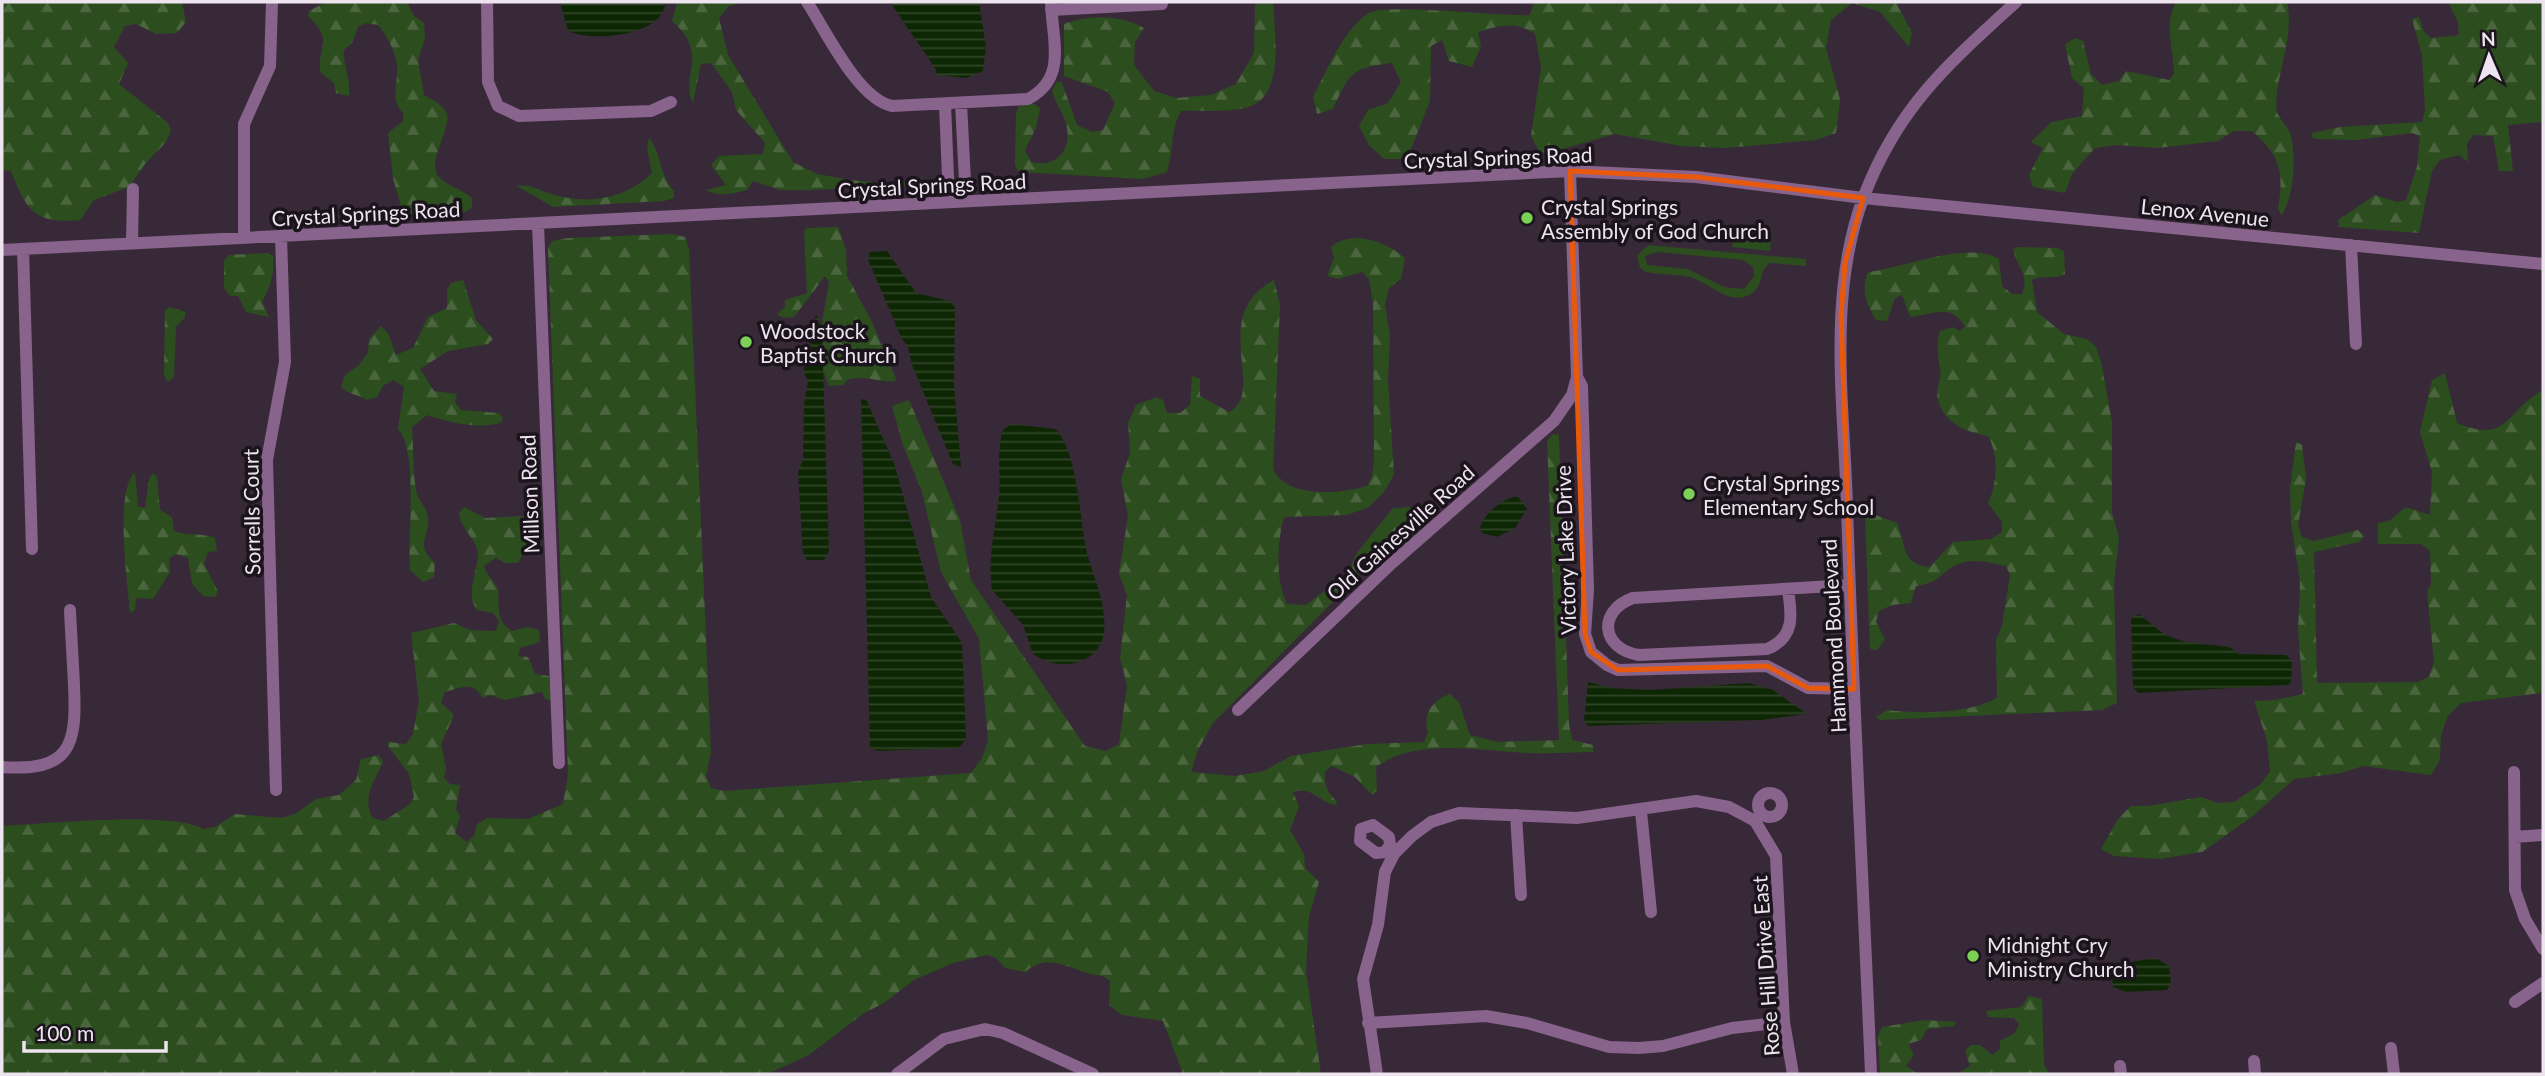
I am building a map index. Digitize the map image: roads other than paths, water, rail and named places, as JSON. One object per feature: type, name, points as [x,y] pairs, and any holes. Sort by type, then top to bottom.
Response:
[{"type":"street","points":[[244,238],[244,124],[270,66],[272,2]]},
{"type":"street","points":[[487,2],[488,82],[498,106],[519,116],[651,111],[671,102]]},
{"type":"street","points":[[807,2],[863,89],[878,103],[892,107],[1028,99],[1042,92],[1055,70],[1051,6],[1162,4]]},
{"type":"street","name":"Hammond Boulevard","points":[[1871,1074],[1849,586],[1841,314],[1846,262],[1863,198],[1890,136],[1922,92],[2016,2]]},
{"type":"street","points":[[961,103],[966,201]]},
{"type":"street","points":[[945,104],[949,202]]},
{"type":"street","name":"Crystal Springs Road","points":[[2,250],[1570,171],[1696,177],[1863,198]]},
{"type":"street","name":"Victory Lake Drive","points":[[1570,171],[1577,377],[1582,386],[1588,590],[1585,634],[1591,652],[1606,666],[1618,670],[1767,666],[1808,688],[1854,689]]},
{"type":"street","points":[[132,243],[133,189]]},
{"type":"street","name":"Lenox Avenue","points":[[1863,198],[2543,264]]},
{"type":"street","name":"Millson Road","points":[[538,224],[559,763]]},
{"type":"street","name":"Sorrells Court","points":[[276,790],[267,460],[285,362],[281,236]]},
{"type":"street","points":[[2351,245],[2356,344]]},
{"type":"street","points":[[23,249],[32,549]]},
{"type":"street","name":"Old Gainesville Road","points":[[1238,710],[1391,564],[1555,421],[1572,395],[1577,377]]},
{"type":"street","points":[[1788,590],[1791,623],[1785,639],[1768,649],[1639,655],[1616,647],[1609,634],[1612,611],[1621,602],[1633,598],[1849,586]]},
{"type":"street","points":[[2,767],[49,763],[62,755],[74,737],[76,713],[70,610]]},
{"type":"street","points":[[2514,772],[2515,890],[2525,919],[2543,949]]},
{"type":"street","name":"Rose Hill Drive East","points":[[1641,811],[1696,800],[1758,817],[1776,856],[1784,1022],[1793,1074]]},
{"type":"street","points":[[1377,1074],[1363,979],[1378,925],[1385,872],[1391,852],[1440,818],[1459,813],[1577,818],[1641,811],[1651,912]]},
{"type":"street","points":[[1516,815],[1521,895]]},
{"type":"street","points":[[2515,837],[2543,835]]},
{"type":"street","points":[[2515,1002],[2543,983]]},
{"type":"street","points":[[1368,1023],[1486,1016],[1527,1023],[1609,1047],[1639,1048],[1663,1046],[1732,1028],[1784,1022]]},
{"type":"street","points":[[897,1074],[944,1039],[967,1031],[985,1029],[1003,1033],[1093,1074]]},
{"type":"street","points":[[2390,1048],[2394,1074]]},
{"type":"place","name":"Crystal Springs Assembly of God Church","points":[[1527,218]]},
{"type":"place","name":"Woodstock Baptist Church","points":[[746,342]]},
{"type":"place","name":"Crystal Springs Elementary School","points":[[1689,494]]},
{"type":"place","name":"Midnight Cry Ministry Church","points":[[1973,956]]}]
